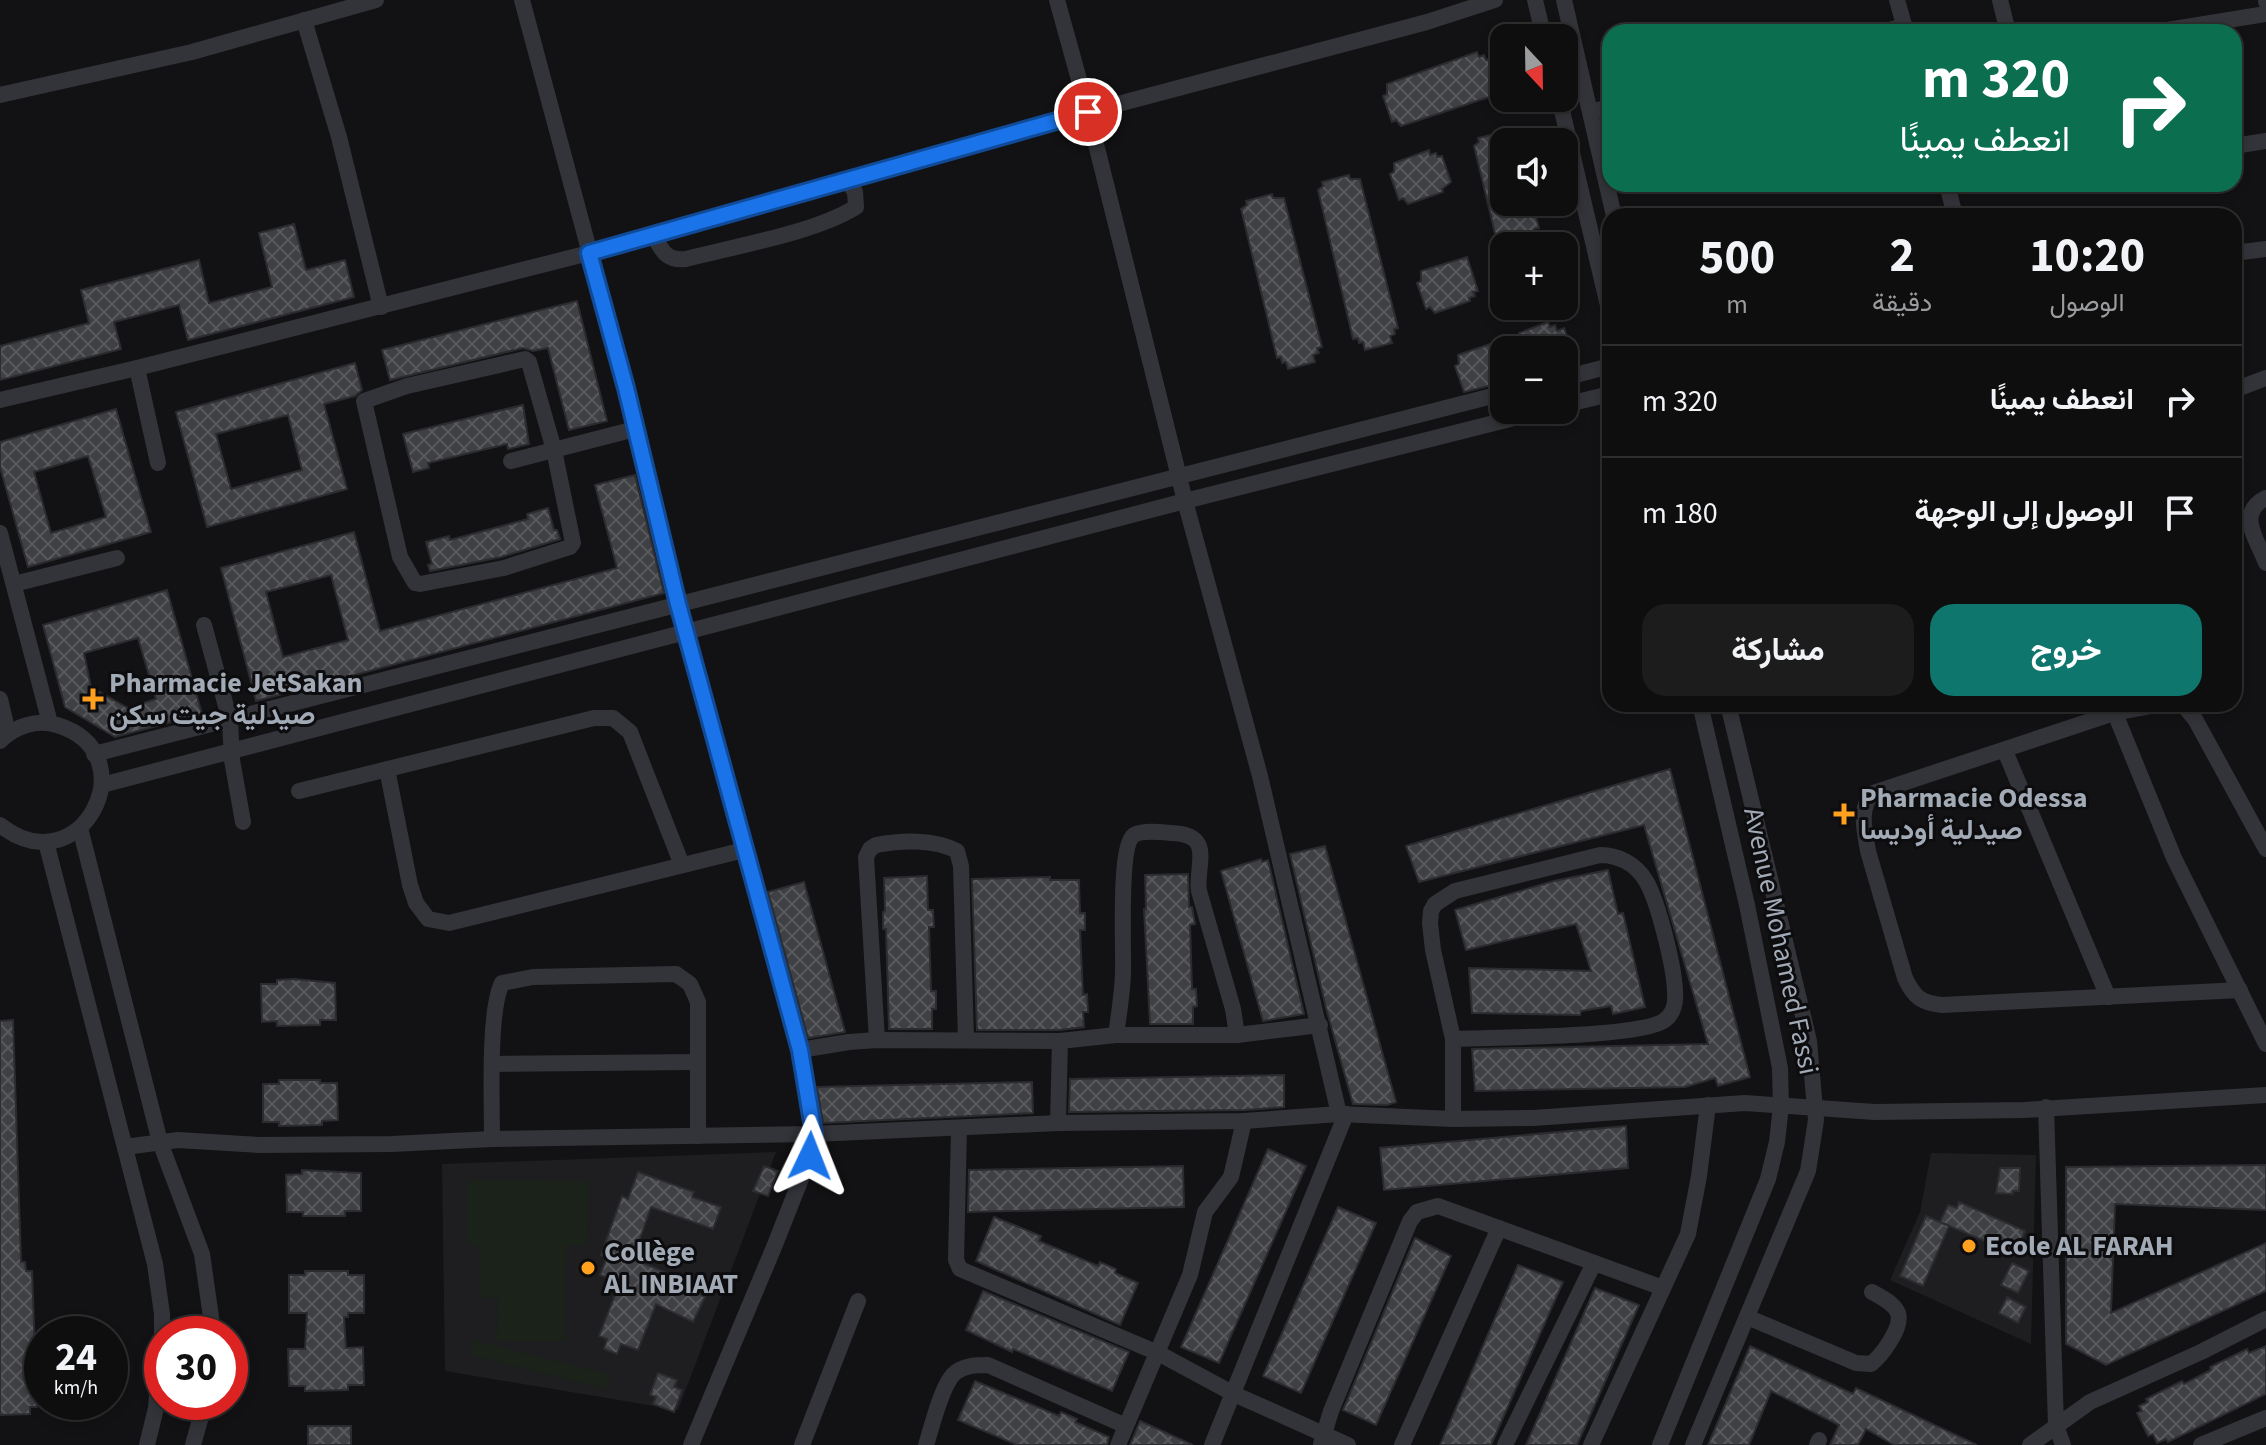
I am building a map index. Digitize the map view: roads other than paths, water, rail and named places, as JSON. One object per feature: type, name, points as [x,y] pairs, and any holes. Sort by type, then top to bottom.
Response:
[{"type":"street","points":[[0,95],[129,68],[376,0]]},
{"type":"street","points":[[522,0],[678,604],[800,1050],[814,1134],[810,1156],[790,1208],[691,1445]]},
{"type":"street","points":[[1057,0],[1185,501],[1260,776],[1343,1114],[1212,1445]]},
{"type":"street","points":[[0,400],[589,253],[1088,112],[1411,26],[1495,0]]},
{"type":"street","points":[[1535,0],[1541,24]]},
{"type":"street","points":[[1564,0],[1602,164]]},
{"type":"street","points":[[1897,0],[1904,24]]},
{"type":"street","points":[[2000,0],[2006,24]]},
{"type":"street","points":[[2204,24],[2266,14]]},
{"type":"street","points":[[304,20],[342,150],[381,307]]},
{"type":"street","points":[[1590,112],[1602,109]]},
{"type":"street","points":[[1562,112],[1602,280]]},
{"type":"street","points":[[2242,145],[2266,141]]},
{"type":"street","points":[[653,234],[666,256],[676,260],[814,226],[842,216],[856,207],[855,192],[847,180]]},
{"type":"street","points":[[2242,252],[2266,249]]},
{"type":"street","points":[[525,359],[529,362],[543,404],[554,450],[572,539],[570,547],[504,568],[420,584],[411,578],[400,557],[386,487],[363,404],[366,399],[407,386],[525,359]]},
{"type":"street","points":[[137,368],[158,463]]},
{"type":"street","points":[[1578,374],[1602,368]]},
{"type":"street","points":[[2242,387],[2266,378]]},
{"type":"street","points":[[1578,402],[1602,396]]},
{"type":"street","points":[[94,754],[1490,397]]},
{"type":"street","points":[[102,785],[1490,424]]},
{"type":"street","points":[[511,461],[635,429]]},
{"type":"street","points":[[2266,498],[2252,507],[2249,519],[2266,563]]},
{"type":"street","points":[[0,533],[50,723]]},
{"type":"street","points":[[14,584],[117,558]]},
{"type":"street","points":[[204,625],[230,721],[243,822]]},
{"type":"street","points":[[0,699],[4,737],[35,723],[68,728],[83,739],[94,754],[102,774],[96,809],[80,828],[64,838],[46,842],[28,840],[0,825]]},
{"type":"street","name":"Avenue Mohamed Fassi","points":[[1660,1445],[1768,1179],[1781,1106],[1780,1068],[1747,905],[1702,712]]},
{"type":"street","name":"Avenue Mohamed Fassi","points":[[1693,1445],[1808,1171],[1815,1134],[1809,1041],[1730,712]]},
{"type":"street","points":[[2105,712],[2005,751],[1879,790],[1866,800],[1864,817],[1868,851],[1905,978],[1916,997],[1925,1003],[1942,1005],[2240,990]]},
{"type":"street","points":[[2114,712],[2174,858],[2266,1044]]},
{"type":"street","points":[[2189,712],[2266,849]]},
{"type":"street","points":[[299,791],[594,718],[613,718],[630,732],[682,865]]},
{"type":"street","points":[[2005,751],[2108,997]]},
{"type":"street","points":[[387,769],[410,885],[416,903],[428,919],[449,923],[744,850]]},
{"type":"street","points":[[80,828],[160,1142],[202,1254],[211,1316]]},
{"type":"street","points":[[1116,1035],[1123,976],[1123,883],[1129,842],[1134,835],[1173,832],[1193,839],[1203,855],[1198,878],[1199,891],[1233,1009],[1237,1035]]},
{"type":"street","points":[[46,842],[155,1264],[162,1316]]},
{"type":"street","points":[[877,1040],[866,857],[876,845],[928,843],[943,844],[957,851],[961,866],[966,1040]]},
{"type":"street","points":[[1453,1039],[1637,1031],[1666,1020],[1673,1010],[1676,995],[1673,972],[1646,880],[1615,855],[1600,855],[1455,891],[1435,904],[1430,923],[1433,950],[1453,1039],[1453,1119]]},
{"type":"street","points":[[492,1139],[493,1064],[498,992],[502,983],[533,977],[585,975],[676,974],[684,978],[695,992],[698,1002],[698,1136]]},
{"type":"street","points":[[800,1050],[877,1040],[1060,1041],[1116,1035],[1237,1035],[1320,1025]]},
{"type":"street","points":[[1058,1123],[1060,1041]]},
{"type":"street","points":[[493,1064],[696,1062]]},
{"type":"street","points":[[125,1147],[178,1140],[259,1145],[392,1144],[492,1139],[814,1134],[1058,1123],[1244,1121],[1343,1114],[1453,1119],[1533,1118],[1745,1103],[1875,1112],[2024,1110],[2266,1095]]},
{"type":"street","points":[[1591,1445],[1688,1234],[1708,1105]]},
{"type":"street","points":[[2046,1107],[2056,1426],[2063,1445]]},
{"type":"street","points":[[1118,1445],[1190,1275],[1205,1212],[1231,1177],[1244,1121]]},
{"type":"street","points":[[959,1129],[956,1260],[960,1269],[1158,1353],[1322,1440],[1348,1445]]},
{"type":"street","points":[[1322,1440],[1361,1338],[1410,1221],[1417,1212],[1438,1206],[1663,1288]]},
{"type":"street","points":[[1402,1445],[1499,1228]]},
{"type":"street","points":[[1505,1445],[1594,1263]]},
{"type":"street","points":[[1747,1317],[1856,1363],[1871,1364],[1882,1356],[1898,1324],[1898,1313],[1890,1303],[1872,1292]]},
{"type":"street","points":[[802,1445],[858,1301]]},
{"type":"street","points":[[2030,1445],[2090,1402],[2266,1319]]},
{"type":"street","points":[[926,1445],[949,1381],[956,1372],[972,1364],[988,1365],[1126,1426]]},
{"type":"street","points":[[2201,1445],[2266,1418]]},
{"type":"street","points":[[147,1445],[153,1420]]},
{"type":"street","points":[[193,1445],[200,1420]]},
{"type":"place","name":"Pharmacie JetSakan صيدلية جيت سكن","points":[[93,699]]},
{"type":"place","name":"Pharmacie Odessa صيدلية أوديسا","points":[[1844,814]]},
{"type":"place","name":"Ecole AL FARAH","points":[[1969,1246]]},
{"type":"place","name":"Collège AL INBIAAT","points":[[588,1268]]}]
